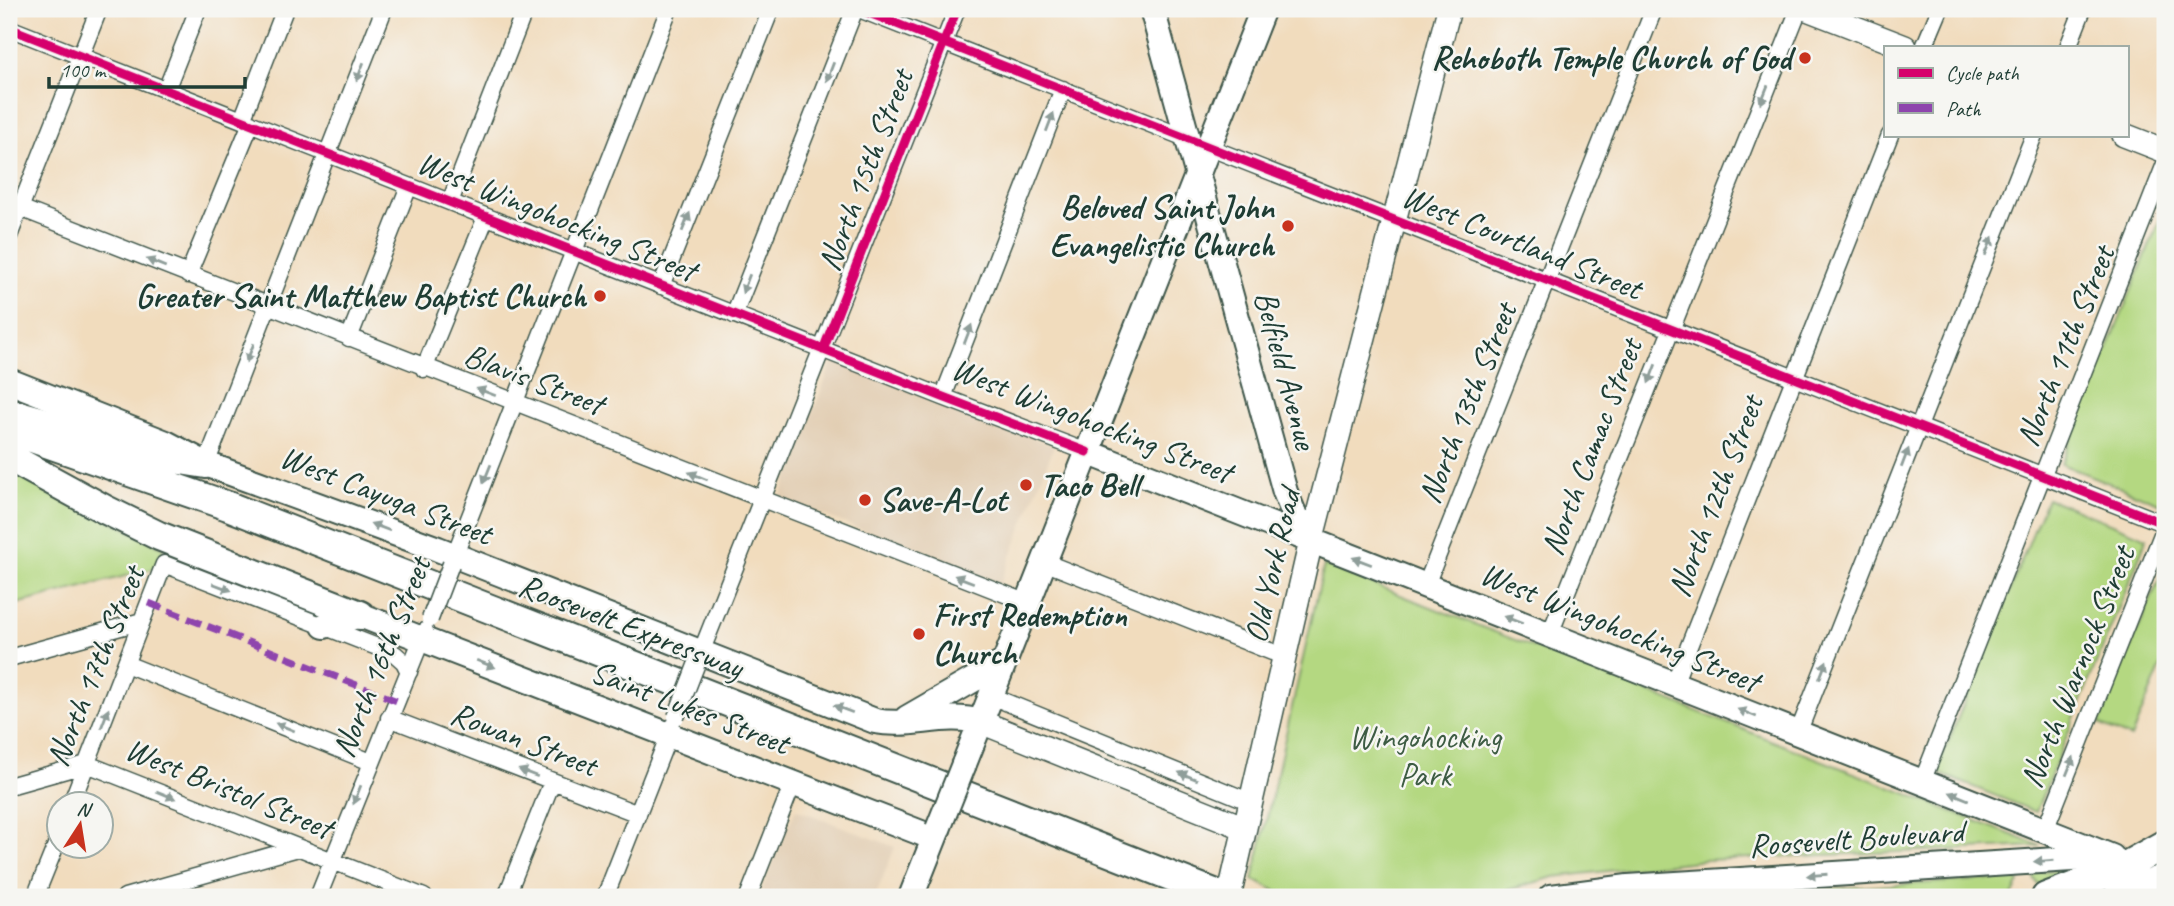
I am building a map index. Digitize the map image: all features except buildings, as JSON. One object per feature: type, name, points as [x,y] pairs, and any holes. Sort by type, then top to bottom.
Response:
[{"type":"highway","points":[[9,412],[174,459],[206,464]]},
{"type":"highway","name":"Roosevelt Expressway","points":[[9,430],[262,519],[1229,891]]},
{"type":"highway","name":"Roosevelt Expressway","points":[[9,447],[289,547],[1178,897]]},
{"type":"highway","points":[[9,457],[159,536],[360,615]]},
{"type":"highway","points":[[2046,897],[2122,868],[2165,845]]},
{"type":"highway","points":[[2118,897],[2165,878]]},
{"type":"main road","name":"Belfield Avenue","points":[[1152,9],[1198,143],[1197,174],[1285,492],[1295,516],[1311,541]]},
{"type":"main road","points":[[1198,143],[1263,9]]},
{"type":"main road","points":[[911,897],[1197,174]]},
{"type":"main road","name":"West Cayuga Street","points":[[9,381],[166,443],[206,464],[319,504],[699,658],[875,721],[887,723],[955,716],[981,722]]},
{"type":"main road","name":"West Wingohocking Street","points":[[1087,452],[2112,856]]},
{"type":"main road","points":[[324,626],[360,615]]},
{"type":"main road","name":"Saint Lukes Street","points":[[360,615],[426,629],[673,725],[793,783],[936,833]]},
{"type":"main road","points":[[887,723],[914,715],[1004,662]]},
{"type":"main road","name":"Roosevelt Boulevard","points":[[1551,897],[1628,887],[2112,856],[2165,845]]},
{"type":"street","points":[[9,236],[99,9]]},
{"type":"street","points":[[166,90],[198,9]]},
{"type":"street","points":[[188,275],[285,9]]},
{"type":"street","points":[[206,464],[384,9]]},
{"type":"street","points":[[450,202],[525,9]]},
{"type":"street","name":"North 16th Street","points":[[318,897],[669,9]]},
{"type":"street","points":[[661,286],[771,9]]},
{"type":"street","points":[[734,315],[857,9]]},
{"type":"street","name":"West Courtland Street","points":[[857,9],[2165,526]]},
{"type":"street","name":"North 15th Street","points":[[605,897],[957,9]]},
{"type":"street","name":"Old York Road","points":[[1229,891],[1311,541],[1449,9]]},
{"type":"street","name":"North 13th Street","points":[[1426,586],[1654,9]]},
{"type":"street","name":"North Camac Street","points":[[1550,634],[1799,9]]},
{"type":"street","points":[[1807,9],[1902,46]]},
{"type":"street","points":[[1924,46],[1940,9]]},
{"type":"street","points":[[2068,46],[2083,9]]},
{"type":"street","name":"West Wingohocking Street","points":[[9,27],[1087,452]]},
{"type":"street","points":[[943,397],[1063,89]]},
{"type":"street","name":"North 12th Street","points":[[1674,684],[1890,136]]},
{"type":"street","points":[[1798,733],[2034,136]]},
{"type":"street","points":[[2127,136],[2165,151]]},
{"type":"street","name":"North 11th Street","points":[[1922,782],[2165,164]]},
{"type":"street","points":[[349,338],[409,186]]},
{"type":"street","name":"Blavis Street","points":[[20,208],[424,369],[1028,603]]},
{"type":"street","points":[[424,369],[486,216]]},
{"type":"street","name":"North Warnock Street","points":[[2045,830],[2165,526]]},
{"type":"street","points":[[1044,562],[1285,657]]},
{"type":"street","name":"North 17th Street","points":[[77,790],[164,564],[395,654],[404,662],[409,672]]},
{"type":"street","points":[[9,658],[142,621]]},
{"type":"street","points":[[126,664],[371,762]]},
{"type":"street","points":[[991,696],[1251,802]]},
{"type":"street","name":"Rowan Street","points":[[389,718],[638,814]]},
{"type":"street","points":[[981,722],[1245,828]]},
{"type":"street","points":[[1006,731],[1055,723]]},
{"type":"street","name":"West Bristol Street","points":[[9,786],[87,764],[424,897]]},
{"type":"street","points":[[506,897],[552,782]]},
{"type":"street","points":[[748,897],[793,783]]},
{"type":"street","points":[[125,897],[298,848]]},
{"type":"street","points":[[35,897],[50,860]]},
{"type":"shaded area","points":[[833,360],[1054,446],[1000,584],[780,498]]},
{"type":"shaded area","points":[[796,809],[895,847],[875,897],[776,897],[761,891]]},
{"type":"green space","points":[[2165,207],[2165,495],[2161,504],[2061,464]]},
{"type":"green space","points":[[9,468],[164,548],[153,569],[9,606]]},
{"type":"green space","points":[[2047,498],[2147,538],[2036,812],[1936,772]]},
{"type":"green space","name":"Wingohocking Park","points":[[1324,565],[2040,846],[1706,860],[1554,877],[1483,897],[1290,897],[1253,880]]},
{"type":"green space","points":[[2165,565],[2165,657],[2131,738],[2099,724]]},
{"type":"green space","points":[[2091,868],[2038,885],[2030,872]]},
{"type":"green space","points":[[2014,878],[2019,882],[2009,897],[1690,897]]},
{"type":"marked path","points":[[149,603],[397,701]]},
{"type":"cycle path","points":[[859,9],[2165,524]]},
{"type":"cycle path","points":[[823,350],[957,9]]},
{"type":"cycle path","points":[[9,28],[1087,452]]},
{"type":"place","name":"Rehoboth Temple Church of God","points":[[1805,58]]},
{"type":"place","name":"Beloved Saint John Evangelistic Church","points":[[1288,226]]},
{"type":"place","name":"Greater Saint Matthew Baptist Church","points":[[600,296]]},
{"type":"place","name":"Taco Bell","points":[[1026,485]]},
{"type":"place","name":"Save-A-Lot","points":[[865,500]]},
{"type":"place","name":"First Redemption Church","points":[[919,634]]}]
